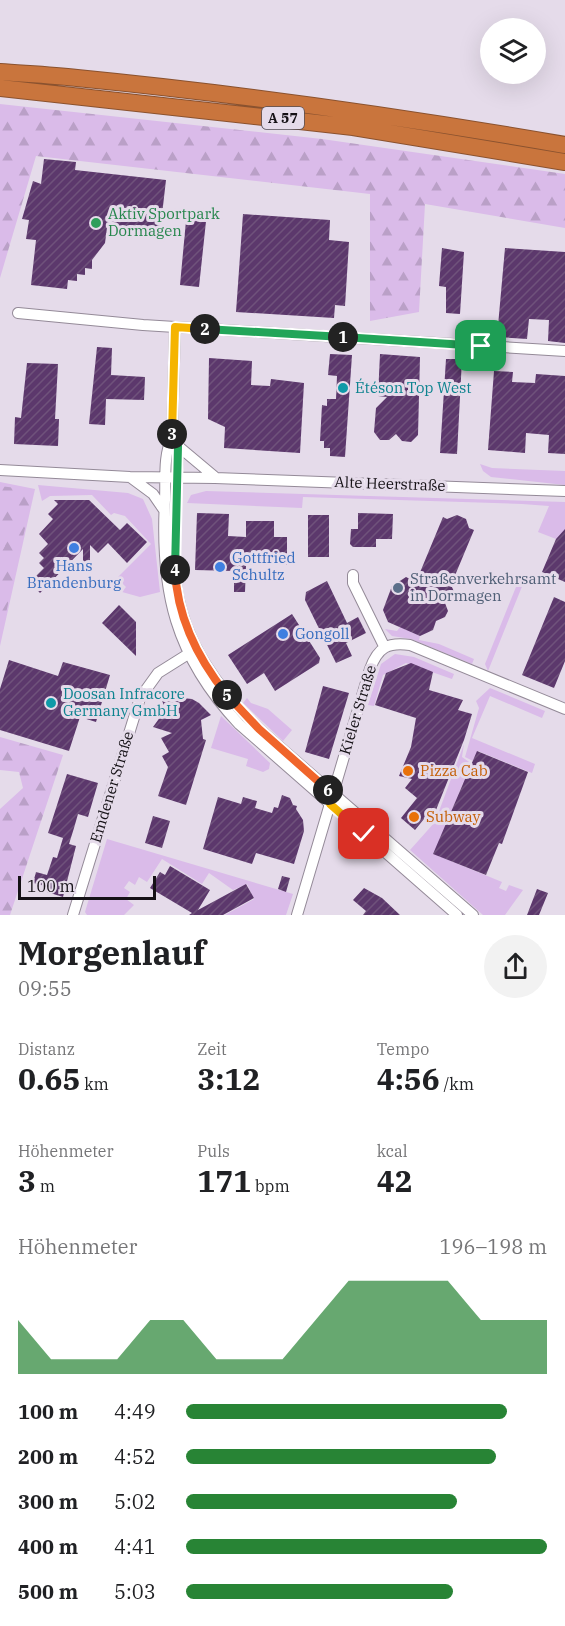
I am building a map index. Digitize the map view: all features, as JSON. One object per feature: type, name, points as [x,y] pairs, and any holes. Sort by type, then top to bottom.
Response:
[{"type":"highway","name":"A 57","points":[[0,72],[75,77],[245,97],[458,126],[565,145]]},
{"type":"highway","name":"A 57","points":[[0,88],[353,127],[565,162]]},
{"type":"street","points":[[18,313],[175,327],[565,351]]},
{"type":"street","points":[[175,327],[177,477],[174,549],[176,584],[192,651]]},
{"type":"street","points":[[175,442],[167,448],[165,477],[166,584],[173,614],[192,651],[234,703],[331,799],[457,915]]},
{"type":"street","points":[[175,442],[215,478]]},
{"type":"street","name":"Alte Heerstraße","points":[[0,470],[130,477],[565,491]]},
{"type":"street","points":[[130,477],[153,494],[164,510]]},
{"type":"street","points":[[353,574],[353,583],[384,646],[396,643],[410,645],[565,709]]},
{"type":"street","name":"Kieler Straße","points":[[297,915],[370,669],[375,656],[384,646]]},
{"type":"street","name":"Emdener Straße","points":[[73,915],[140,698],[158,673],[192,651]]},
{"type":"street","points":[[331,799],[473,915]]},
{"type":"green space","points":[[0,104],[322,139],[565,174],[565,228],[425,204],[419,312],[370,321],[370,194],[36,156],[0,278]]},
{"type":"green space","points":[[480,464],[492,468],[565,471],[565,485],[491,477],[483,471]]},
{"type":"green space","points":[[0,482],[35,489],[0,646]]},
{"type":"green space","points":[[38,485],[128,493],[143,499],[152,519],[160,592],[140,597],[122,592],[126,587],[117,578],[151,544],[125,516],[114,513],[111,515],[92,495],[50,496],[42,501]]},
{"type":"green space","points":[[0,486],[24,489],[0,507]]},
{"type":"green space","points":[[29,490],[32,497],[0,640],[0,555],[5,546],[0,513]]},
{"type":"green space","points":[[206,491],[565,502],[565,530],[556,539],[538,532],[549,506],[522,504],[303,497],[302,508],[187,503],[191,495]]},
{"type":"green space","points":[[520,577],[525,579],[488,671],[485,664]]},
{"type":"green space","points":[[400,627],[420,636],[419,640],[439,644],[474,659],[472,664],[411,639],[392,636],[385,629],[397,631]]},
{"type":"green space","points":[[395,654],[414,657],[454,674],[452,679],[406,663],[383,675],[374,706],[368,705],[381,664]]},
{"type":"green space","points":[[490,688],[545,711],[542,718],[490,696],[472,738],[535,764],[532,773],[478,751],[473,761],[465,757],[479,708],[476,701]]},
{"type":"green space","points":[[247,698],[251,703],[268,709],[292,730],[283,741],[243,703]]},
{"type":"green space","points":[[221,716],[270,763],[269,769],[263,772],[246,766],[248,759],[211,748]]},
{"type":"green space","points":[[0,737],[63,755],[10,915],[0,915],[0,809],[23,788],[19,772],[0,770]]},
{"type":"green space","points":[[464,744],[462,757],[472,764],[498,797],[463,783],[434,854],[502,882],[499,888],[506,891],[509,885],[523,890],[505,915],[483,915],[410,850],[435,822]]},
{"type":"green space","points":[[107,839],[293,894],[286,915],[225,915],[254,899],[247,884],[233,890],[209,873],[202,884],[162,859],[147,882],[139,877],[135,885],[129,881],[124,888],[130,892],[126,899],[134,905],[124,915],[87,915],[85,912]]},
{"type":"building","name":"Aktiv Sportpark Dormagen","points":[[44,159],[76,162],[75,170],[166,180],[160,232],[107,228],[105,243],[92,260],[92,269],[85,268],[85,275],[77,274],[77,281],[68,280],[67,289],[31,285],[36,240],[26,239],[29,220],[22,219],[33,181],[41,184]]},
{"type":"building","points":[[187,210],[207,212],[199,287],[180,285]]},
{"type":"building","points":[[243,214],[330,220],[329,240],[349,242],[345,306],[335,305],[334,318],[236,312]]},
{"type":"building","points":[[442,248],[464,252],[460,314],[446,313],[446,287],[439,286]]},
{"type":"building","points":[[505,248],[565,252],[565,343],[548,341],[549,320],[529,319],[527,339],[497,337]]},
{"type":"building","points":[[97,347],[112,348],[111,375],[145,377],[144,400],[106,399],[105,425],[89,424]]},
{"type":"building","points":[[330,354],[352,355],[345,457],[330,456],[330,448],[324,448],[324,441],[320,441],[322,405],[327,406],[327,399],[336,399],[337,376],[328,375]]},
{"type":"building","points":[[380,354],[420,357],[418,435],[411,442],[402,441],[396,434],[389,440],[380,440],[374,432],[376,408],[387,397],[378,396]]},
{"type":"building","points":[[209,358],[252,361],[251,385],[270,386],[271,379],[304,383],[300,453],[224,448],[225,427],[208,419]]},
{"type":"building","points":[[446,359],[462,359],[457,454],[440,453]]},
{"type":"building","points":[[27,363],[58,364],[55,419],[59,419],[58,446],[14,444],[15,417],[21,418]]},
{"type":"building","points":[[494,371],[513,372],[512,382],[535,383],[536,374],[565,376],[565,454],[548,453],[549,435],[526,433],[525,453],[488,450]]},
{"type":"building","name":"Hans Brandenburg","points":[[54,500],[89,500],[120,530],[127,523],[147,542],[127,563],[108,543],[98,553],[90,545],[90,566],[83,566],[83,549],[40,593],[30,582],[44,568],[39,563],[44,558],[39,553],[48,544],[39,534],[53,519],[48,514],[58,504]]},
{"type":"building","name":"Gottfried Schultz","points":[[197,513],[229,514],[228,536],[246,537],[246,521],[274,521],[274,537],[287,537],[287,565],[246,565],[245,592],[234,592],[234,571],[195,570]]},
{"type":"building","points":[[358,513],[393,514],[392,539],[376,539],[376,547],[353,547],[350,544],[351,529],[358,529]]},
{"type":"building","points":[[308,515],[329,515],[329,557],[308,557]]},
{"type":"building","points":[[457,515],[466,519],[469,528],[474,530],[451,585],[457,598],[445,603],[448,611],[445,617],[436,621],[433,630],[420,636],[388,622],[383,610],[392,586],[406,577],[416,582],[443,517],[447,519]]},
{"type":"building","points":[[565,529],[565,582],[542,572],[556,539]]},
{"type":"building","points":[[327,581],[347,623],[358,617],[366,633],[346,643],[352,656],[336,663],[305,600],[306,592]]},
{"type":"building","points":[[554,597],[565,602],[565,661],[554,688],[522,675]]},
{"type":"building","points":[[119,605],[136,622],[136,656],[102,623]]},
{"type":"building","name":"Gongoll","points":[[292,614],[320,658],[319,663],[275,691],[264,673],[247,684],[228,655]]},
{"type":"building","name":"Doosan Infracore Germany GmbH","points":[[9,660],[58,676],[63,662],[110,675],[96,722],[80,717],[69,751],[0,730],[0,689]]},
{"type":"building","points":[[411,663],[433,672],[429,690],[463,700],[458,710],[472,714],[436,810],[433,808],[415,830],[401,818],[417,798],[405,788],[412,779],[399,776],[411,747],[416,718],[375,705],[386,673]]},
{"type":"building","points":[[323,686],[349,693],[329,759],[305,752]]},
{"type":"building","points":[[172,697],[192,699],[211,715],[201,720],[203,739],[206,740],[186,805],[158,796],[168,767],[162,756],[169,752],[161,738],[172,733],[153,727],[166,709],[162,701]]},
{"type":"building","points":[[477,751],[528,772],[502,844],[499,843],[486,875],[433,854]]},
{"type":"building","points":[[67,774],[98,783],[88,817],[78,814],[69,844],[76,846],[63,897],[47,892],[49,887],[33,883],[36,872],[47,875],[53,857],[57,858],[63,838],[48,833]]},
{"type":"building","points":[[282,795],[290,798],[293,805],[297,806],[296,809],[303,820],[304,831],[294,864],[256,853],[252,864],[203,849],[218,797],[241,804],[243,797],[257,801],[255,808],[272,813],[274,807],[278,808]]},
{"type":"building","points":[[153,816],[170,821],[162,848],[145,843]]},
{"type":"building","points":[[170,866],[210,890],[198,910],[246,884],[254,898],[223,915],[189,915],[192,913],[150,888],[160,872],[165,875]]},
{"type":"building","points":[[282,876],[290,878],[286,892],[278,889]]},
{"type":"building","points":[[364,888],[382,898],[400,915],[363,915],[366,911],[353,900]]},
{"type":"building","points":[[537,889],[548,893],[539,915],[527,915]]},
{"type":"place","name":"Aktiv Sportpark Dormagen","points":[[96,223]]},
{"type":"place","name":"Étéson Top West","points":[[343,388]]},
{"type":"place","name":"Hans Brandenburg","points":[[74,548]]},
{"type":"place","name":"Gottfried Schultz","points":[[220,567]]},
{"type":"place","name":"Straßenverkehrsamt in Dormagen","points":[[398,588]]},
{"type":"place","name":"Gongoll","points":[[283,634]]},
{"type":"place","name":"Doosan Infracore Germany GmbH","points":[[51,703]]},
{"type":"place","name":"Pizza Cab","points":[[408,771]]},
{"type":"place","name":"Subway","points":[[414,817]]},
{"type":"route","points":[[364,834],[330,804],[333,794],[259,729],[220,687],[196,649],[189,632],[181,610],[176,584],[174,549],[178,446],[172,437],[175,327],[481,346]]}]
